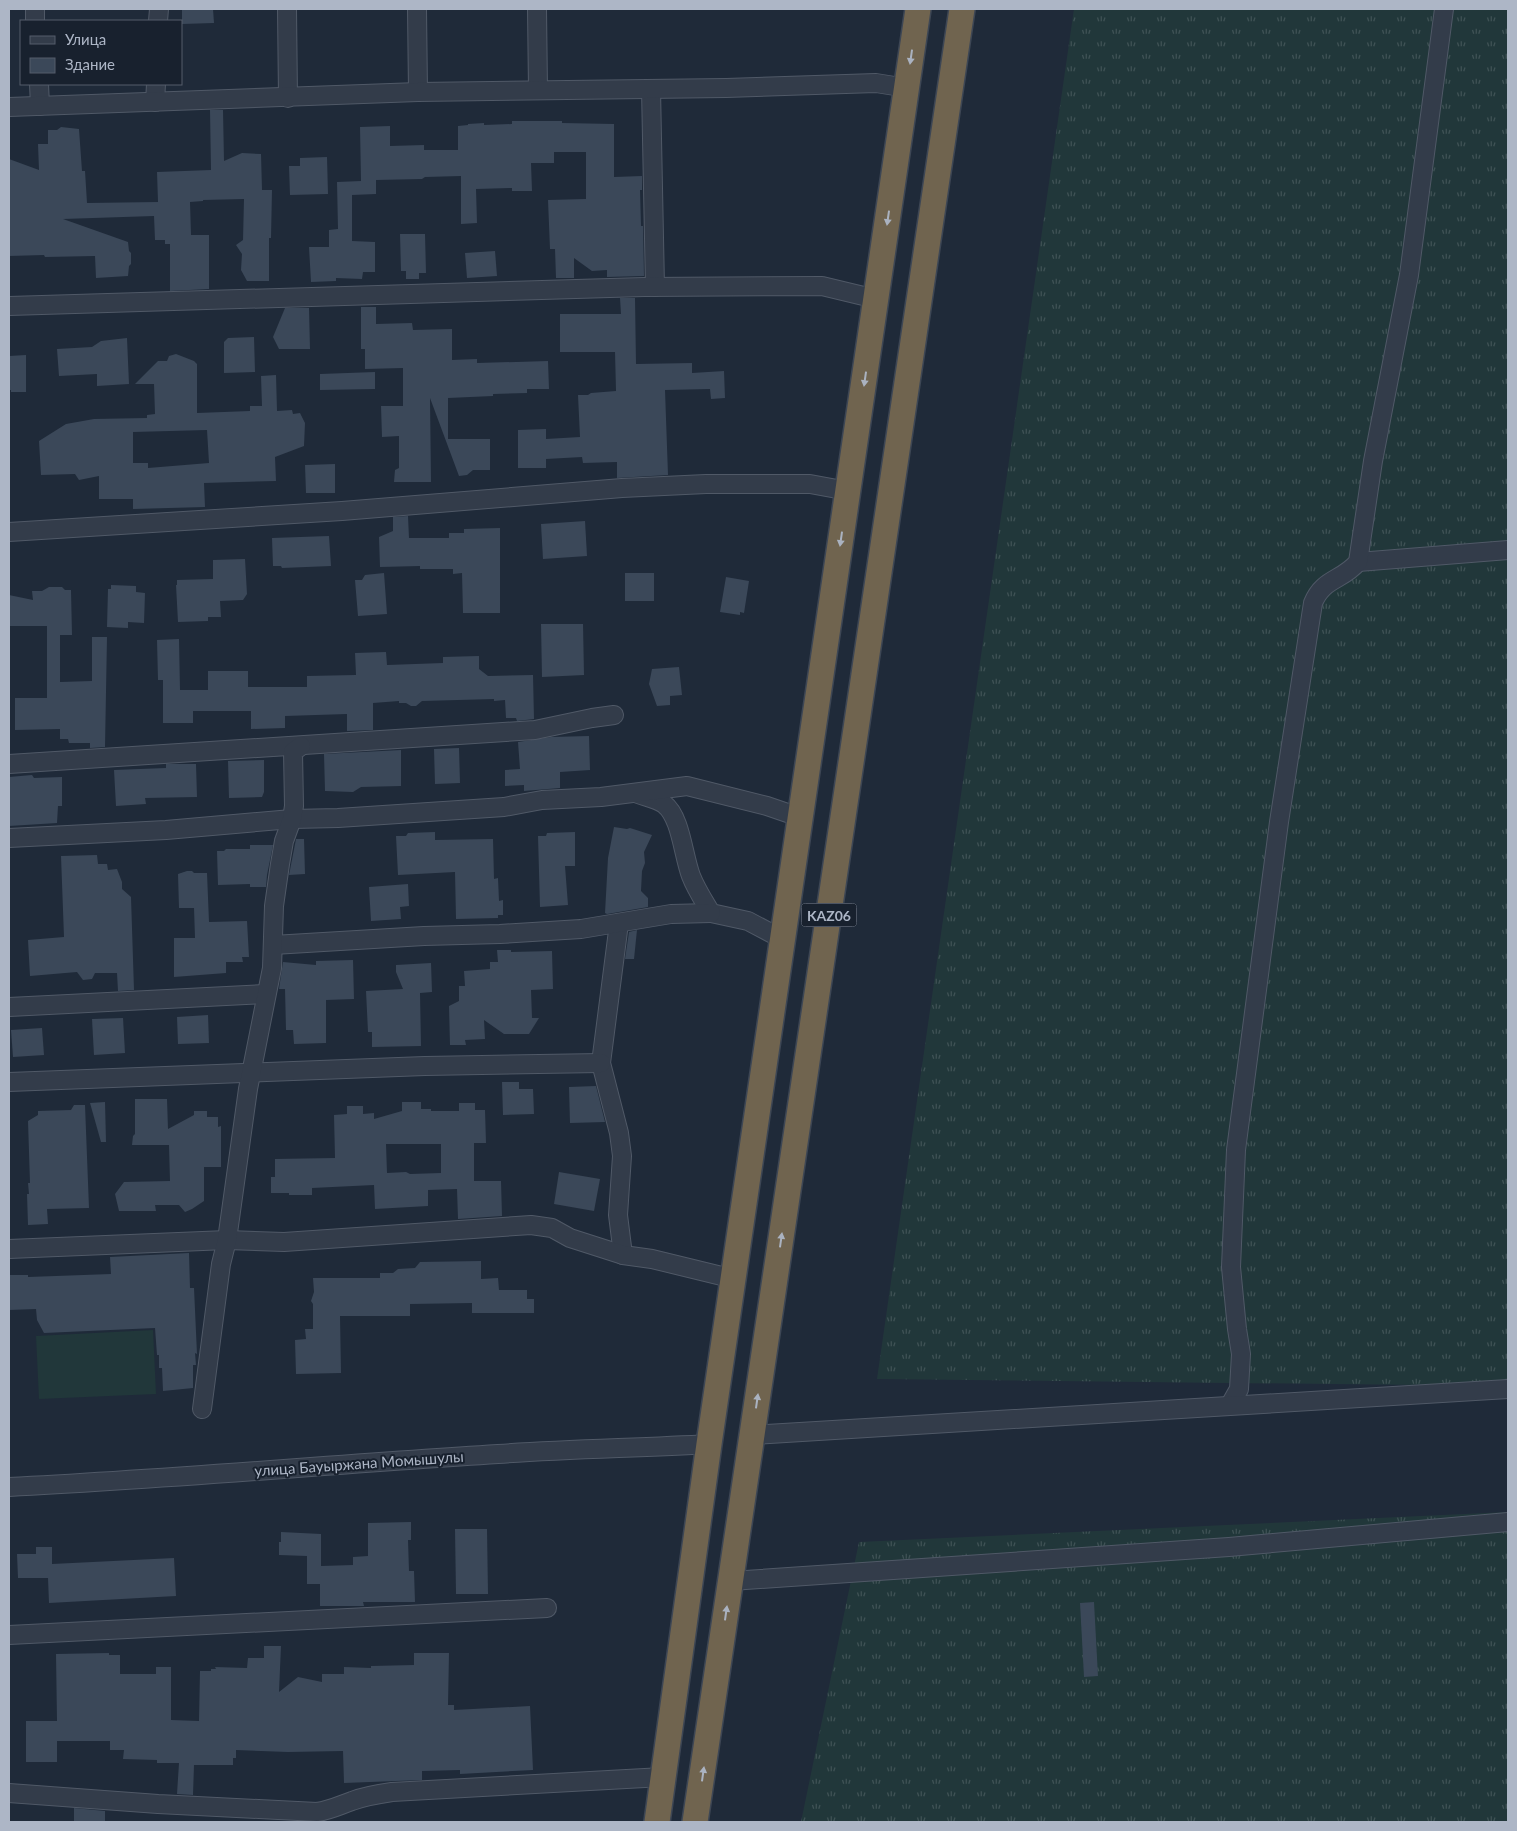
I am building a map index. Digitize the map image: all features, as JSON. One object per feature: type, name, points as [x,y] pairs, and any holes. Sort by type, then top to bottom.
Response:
[{"type":"highway","name":"KАZ06","points":[[657,1822],[709,1444],[802,818],[918,9]]},
{"type":"highway","name":"KАZ06","points":[[696,1822],[962,9]]},
{"type":"street","points":[[286,9],[288,98]]},
{"type":"street","points":[[417,9],[418,92]]},
{"type":"street","points":[[537,9],[538,90]]},
{"type":"street","points":[[1230,1405],[1239,1389],[1241,1354],[1230,1267],[1236,1150],[1294,716],[1313,603],[1322,587],[1352,568],[1358,562],[1374,461],[1409,275],[1444,9]]},
{"type":"street","points":[[9,106],[288,98],[418,92],[651,90],[876,83],[907,88]]},
{"type":"street","points":[[39,85],[40,106]]},
{"type":"street","points":[[155,102],[156,85]]},
{"type":"street","points":[[651,90],[655,287]]},
{"type":"street","points":[[9,306],[655,287],[822,286],[876,299]]},
{"type":"street","points":[[9,532],[342,511],[622,488],[706,484],[803,484],[848,491]]},
{"type":"street","points":[[1358,562],[1508,550]]},
{"type":"street","points":[[9,764],[535,730],[614,715]]},
{"type":"street","points":[[202,1409],[221,1264],[227,1240],[250,1074],[272,968],[274,906],[284,841],[292,819],[294,806],[293,752],[301,746]]},
{"type":"street","points":[[9,838],[166,830],[292,819],[338,818],[494,808],[542,800],[636,793],[687,786],[766,806],[802,818]]},
{"type":"street","points":[[636,793],[664,804],[673,816],[692,878],[711,913]]},
{"type":"street","points":[[273,946],[581,928],[671,914],[711,913],[748,921],[784,940]]},
{"type":"street","points":[[619,923],[601,1063],[619,1133],[622,1156],[618,1214],[623,1255]]},
{"type":"street","points":[[9,1007],[266,994]]},
{"type":"street","points":[[9,1082],[425,1066],[601,1063]]},
{"type":"street","points":[[9,1249],[227,1240],[284,1242],[531,1226],[552,1228],[570,1238],[623,1255],[652,1259],[734,1279]]},
{"type":"street","points":[[752,1435],[1508,1388]]},
{"type":"street","name":"улица Бауыржана Момышулы","points":[[9,1487],[130,1482],[211,1474],[500,1453],[709,1444]]},
{"type":"street","points":[[731,1581],[1229,1547],[1508,1522]]},
{"type":"street","points":[[9,1636],[548,1608]]},
{"type":"street","points":[[9,1793],[318,1812],[333,1810],[351,1801],[370,1795],[392,1792],[663,1777]]},
{"type":"green space","points":[[1074,9],[1508,9],[1508,1386],[877,1379]]},
{"type":"green space","points":[[153,1330],[156,1394],[39,1399],[36,1336]]},
{"type":"green space","points":[[1508,1512],[1508,1822],[801,1822],[859,1542]]},
{"type":"building","points":[[182,9],[213,9],[214,23],[182,24]]},
{"type":"building","points":[[210,110],[223,110],[224,161],[242,153],[261,154],[262,190],[272,190],[269,281],[247,281],[241,270],[242,254],[236,245],[243,240],[244,199],[190,202],[191,235],[209,235],[209,289],[170,291],[170,244],[165,244],[165,240],[155,240],[154,216],[63,219],[128,242],[131,264],[128,276],[96,278],[95,256],[9,256],[9,159],[39,170],[38,144],[48,144],[48,130],[57,130],[61,127],[79,129],[82,171],[85,171],[87,203],[158,202],[157,172],[211,170]]},
{"type":"building","points":[[512,121],[614,124],[614,177],[642,176],[642,190],[640,190],[644,276],[607,277],[607,270],[592,271],[574,258],[574,278],[556,278],[555,249],[550,249],[548,200],[586,199],[586,152],[554,152],[554,163],[531,163],[532,191],[512,191],[512,188],[476,189],[477,223],[461,224],[461,176],[376,180],[376,194],[352,195],[352,241],[375,242],[375,272],[363,272],[362,279],[336,278],[336,281],[311,282],[309,247],[329,247],[329,230],[338,229],[337,182],[361,181],[360,127],[390,126],[390,146],[424,145],[424,150],[458,150],[458,126],[484,123],[484,125],[512,124]]},
{"type":"building","points":[[327,157],[328,194],[290,195],[289,166],[300,166],[300,158]]},
{"type":"building","points":[[400,234],[425,234],[426,273],[419,273],[419,279],[406,279],[406,271],[401,271]]},
{"type":"building","points":[[495,251],[497,276],[467,278],[465,253]]},
{"type":"building","points":[[620,298],[635,298],[636,364],[692,363],[692,373],[724,371],[725,398],[711,399],[710,389],[665,390],[668,475],[617,478],[617,462],[583,463],[582,457],[546,459],[546,468],[518,468],[518,430],[546,429],[546,439],[580,437],[578,395],[616,391],[615,352],[560,352],[560,314],[621,314]]},
{"type":"building","points":[[361,307],[376,307],[376,324],[412,323],[413,330],[452,329],[452,360],[477,359],[477,363],[548,361],[549,389],[527,389],[527,393],[448,398],[448,439],[490,439],[490,470],[473,470],[467,475],[459,476],[430,398],[431,482],[394,482],[395,470],[399,468],[399,436],[382,437],[381,406],[403,406],[403,368],[365,369],[365,349],[361,349]]},
{"type":"building","points":[[285,308],[309,308],[310,349],[279,349],[273,337]]},
{"type":"building","points":[[254,337],[255,372],[224,373],[224,342],[228,338]]},
{"type":"building","points":[[127,338],[129,384],[97,386],[97,374],[59,376],[57,349],[92,347],[101,341]]},
{"type":"building","points":[[176,354],[197,364],[197,413],[250,411],[250,406],[262,406],[261,376],[276,375],[277,411],[292,410],[293,414],[300,413],[305,423],[304,446],[275,457],[276,481],[204,483],[205,507],[133,509],[133,499],[99,499],[99,476],[79,480],[75,474],[41,475],[39,441],[66,424],[94,419],[147,418],[147,415],[155,414],[154,384],[135,384],[158,361],[167,361],[169,356]],"holes":[[[207,430],[209,463],[148,468],[148,463],[133,463],[133,432]]]},
{"type":"building","points":[[26,355],[26,392],[11,392],[9,390],[9,356]]},
{"type":"building","points":[[375,372],[375,389],[320,390],[320,374]]},
{"type":"building","points":[[335,464],[335,493],[306,493],[305,465]]},
{"type":"building","points":[[408,516],[409,538],[449,538],[449,533],[464,533],[464,529],[500,528],[500,613],[463,613],[462,573],[453,574],[453,569],[420,569],[420,566],[380,567],[379,537],[393,531],[393,517]]},
{"type":"building","points":[[585,521],[587,556],[543,559],[541,524]]},
{"type":"building","points":[[329,536],[331,566],[282,568],[281,566],[273,566],[272,538]]},
{"type":"building","points":[[245,559],[247,594],[243,600],[220,601],[221,617],[208,617],[208,621],[178,622],[177,580],[213,579],[213,560]]},
{"type":"building","points":[[384,573],[387,614],[358,616],[355,580],[362,580],[365,575]]},
{"type":"building","points":[[625,573],[654,573],[654,601],[625,601]]},
{"type":"building","points":[[726,577],[749,581],[744,613],[740,612],[740,615],[720,612]]},
{"type":"building","points":[[111,585],[136,586],[136,592],[145,593],[144,623],[128,622],[128,628],[107,627],[108,589],[111,589]]},
{"type":"building","points":[[49,587],[62,587],[65,590],[71,590],[72,635],[60,635],[60,682],[92,681],[92,637],[107,637],[105,747],[90,748],[90,743],[69,743],[68,739],[60,739],[60,729],[15,730],[15,698],[47,698],[47,626],[9,626],[9,595],[33,600],[32,591],[42,591]]},
{"type":"building","points":[[541,624],[583,624],[584,675],[542,677]]},
{"type":"building","points":[[179,639],[180,690],[208,690],[208,671],[248,671],[248,687],[307,687],[307,676],[356,675],[355,653],[386,652],[387,665],[443,663],[443,657],[479,656],[479,669],[488,676],[533,675],[534,719],[517,721],[516,718],[506,718],[505,700],[494,701],[494,699],[422,701],[416,706],[399,703],[399,701],[373,703],[373,730],[347,731],[347,714],[285,716],[285,728],[251,729],[251,711],[193,711],[193,723],[163,723],[163,680],[158,680],[157,640]]},
{"type":"building","points":[[679,667],[682,695],[670,696],[670,705],[657,706],[649,684],[652,669]]},
{"type":"building","points":[[589,736],[590,770],[560,772],[560,788],[524,791],[524,785],[505,786],[505,770],[520,769],[518,742],[551,737]]},
{"type":"building","points":[[459,748],[460,783],[435,784],[434,749]]},
{"type":"building","points":[[401,750],[401,786],[361,787],[353,792],[325,791],[324,754]]},
{"type":"building","points":[[264,760],[264,792],[262,797],[229,798],[228,761]]},
{"type":"building","points":[[166,764],[196,764],[197,797],[145,798],[146,804],[116,806],[114,770],[166,768]]},
{"type":"building","points":[[32,775],[34,778],[62,777],[62,806],[58,806],[57,823],[9,826],[9,777]]},
{"type":"building","points":[[614,827],[630,828],[652,835],[644,852],[645,863],[642,871],[641,891],[648,898],[648,907],[607,914],[605,913],[608,858]]},
{"type":"building","points":[[435,832],[435,840],[493,839],[494,879],[498,878],[499,901],[503,900],[503,915],[498,915],[498,918],[456,919],[455,872],[398,875],[396,836],[406,836],[408,833]]},
{"type":"building","points":[[575,832],[575,866],[565,866],[568,905],[540,907],[538,836],[546,836],[547,833]]},
{"type":"building","points":[[296,839],[304,839],[305,874],[289,875]]},
{"type":"building","points":[[250,845],[273,845],[266,887],[250,887],[250,884],[218,885],[217,851],[250,849]]},
{"type":"building","points":[[97,855],[98,864],[107,864],[108,870],[117,869],[122,882],[122,889],[131,897],[134,990],[118,991],[117,973],[95,973],[92,979],[83,980],[77,972],[30,976],[28,940],[64,937],[61,856]]},
{"type":"building","points":[[187,871],[207,873],[209,922],[247,921],[249,957],[242,957],[243,962],[226,962],[226,973],[174,977],[174,938],[195,938],[194,908],[179,908],[178,874]]},
{"type":"building","points":[[408,884],[409,906],[400,907],[401,919],[371,921],[369,887]]},
{"type":"building","points":[[637,930],[634,959],[625,959],[629,932]]},
{"type":"building","points":[[497,950],[511,950],[511,952],[552,951],[553,989],[531,990],[532,1018],[539,1018],[529,1034],[504,1034],[484,1020],[485,1039],[465,1040],[466,1045],[450,1045],[449,1006],[459,1001],[459,986],[465,986],[464,971],[490,969],[490,962],[498,962]]},
{"type":"building","points":[[353,960],[354,999],[326,1000],[326,1043],[294,1044],[293,1030],[286,1030],[285,989],[279,989],[283,962],[316,965],[316,961]]},
{"type":"building","points":[[431,963],[432,992],[420,993],[421,1046],[372,1047],[372,1032],[368,1032],[366,991],[403,989],[396,972],[396,965]]},
{"type":"building","points":[[208,1015],[209,1043],[178,1044],[177,1017]]},
{"type":"building","points":[[123,1018],[125,1053],[94,1055],[92,1019]]},
{"type":"building","points":[[42,1028],[44,1055],[13,1057],[11,1030]]},
{"type":"building","points":[[502,1082],[519,1082],[519,1089],[533,1089],[534,1114],[503,1115]]},
{"type":"building","points":[[596,1086],[605,1122],[570,1123],[569,1087]]},
{"type":"building","points":[[135,1099],[167,1099],[168,1129],[194,1115],[194,1111],[207,1111],[207,1117],[218,1117],[218,1127],[221,1126],[221,1167],[204,1167],[204,1201],[192,1209],[185,1212],[179,1205],[155,1205],[156,1211],[119,1211],[115,1194],[124,1182],[170,1181],[169,1145],[132,1145],[135,1134]]},
{"type":"building","points":[[105,1102],[106,1142],[101,1142],[90,1103]]},
{"type":"building","points":[[402,1102],[421,1102],[421,1109],[431,1109],[431,1111],[459,1111],[459,1103],[475,1103],[475,1110],[485,1110],[486,1143],[474,1143],[474,1181],[501,1181],[502,1216],[458,1219],[457,1189],[428,1190],[428,1206],[375,1209],[374,1185],[312,1188],[312,1195],[271,1193],[271,1177],[275,1177],[275,1159],[335,1158],[334,1115],[347,1114],[347,1106],[363,1106],[363,1114],[374,1113],[374,1119],[402,1111]],"holes":[[[386,1144],[441,1144],[441,1173],[387,1173]]]},
{"type":"building","points":[[74,1105],[85,1105],[89,1208],[47,1209],[48,1224],[28,1225],[27,1194],[29,1194],[28,1183],[30,1183],[28,1121],[38,1115],[38,1111],[71,1110]]},
{"type":"building","points":[[559,1172],[600,1179],[594,1211],[554,1204]]},
{"type":"building","points":[[189,1253],[190,1288],[194,1288],[197,1354],[195,1353],[196,1365],[193,1365],[193,1388],[163,1391],[162,1368],[159,1368],[155,1328],[44,1333],[37,1320],[36,1309],[9,1310],[9,1275],[28,1275],[28,1277],[111,1274],[110,1257]]},
{"type":"building","points":[[481,1261],[481,1279],[498,1278],[499,1290],[527,1290],[527,1299],[534,1299],[534,1313],[472,1313],[472,1303],[410,1304],[410,1316],[340,1316],[341,1373],[296,1374],[295,1340],[306,1339],[305,1329],[313,1329],[313,1304],[311,1301],[314,1292],[313,1278],[380,1278],[380,1273],[393,1273],[398,1269],[415,1268],[420,1262]]},
{"type":"building","points":[[411,1522],[411,1540],[408,1540],[409,1571],[414,1571],[415,1602],[363,1602],[364,1606],[320,1606],[320,1584],[307,1584],[307,1556],[279,1555],[281,1532],[321,1534],[321,1566],[353,1565],[353,1557],[368,1556],[368,1523]]},
{"type":"building","points":[[455,1529],[487,1529],[488,1594],[456,1594]]},
{"type":"building","points":[[36,1547],[52,1547],[52,1564],[174,1558],[176,1596],[49,1603],[48,1578],[18,1578],[17,1554],[36,1554]]},
{"type":"building","points":[[1094,1602],[1098,1676],[1084,1677],[1080,1603]]},
{"type":"building","points":[[264,1646],[281,1646],[279,1692],[298,1677],[322,1682],[322,1674],[344,1674],[344,1667],[371,1668],[371,1666],[414,1665],[414,1653],[449,1653],[448,1705],[454,1705],[454,1710],[530,1706],[533,1770],[460,1774],[460,1770],[422,1771],[422,1780],[344,1783],[343,1751],[288,1752],[236,1750],[236,1758],[233,1758],[233,1765],[194,1765],[193,1795],[177,1794],[179,1763],[157,1763],[157,1760],[123,1759],[124,1750],[110,1750],[110,1741],[57,1741],[57,1762],[26,1762],[26,1721],[57,1721],[56,1654],[109,1653],[109,1655],[120,1655],[120,1674],[156,1674],[156,1667],[171,1667],[171,1720],[199,1721],[200,1671],[211,1671],[211,1669],[216,1669],[215,1667],[247,1668],[248,1658],[264,1658]]},
{"type":"building","points":[[74,1808],[105,1811],[105,1822],[74,1822]]}]
